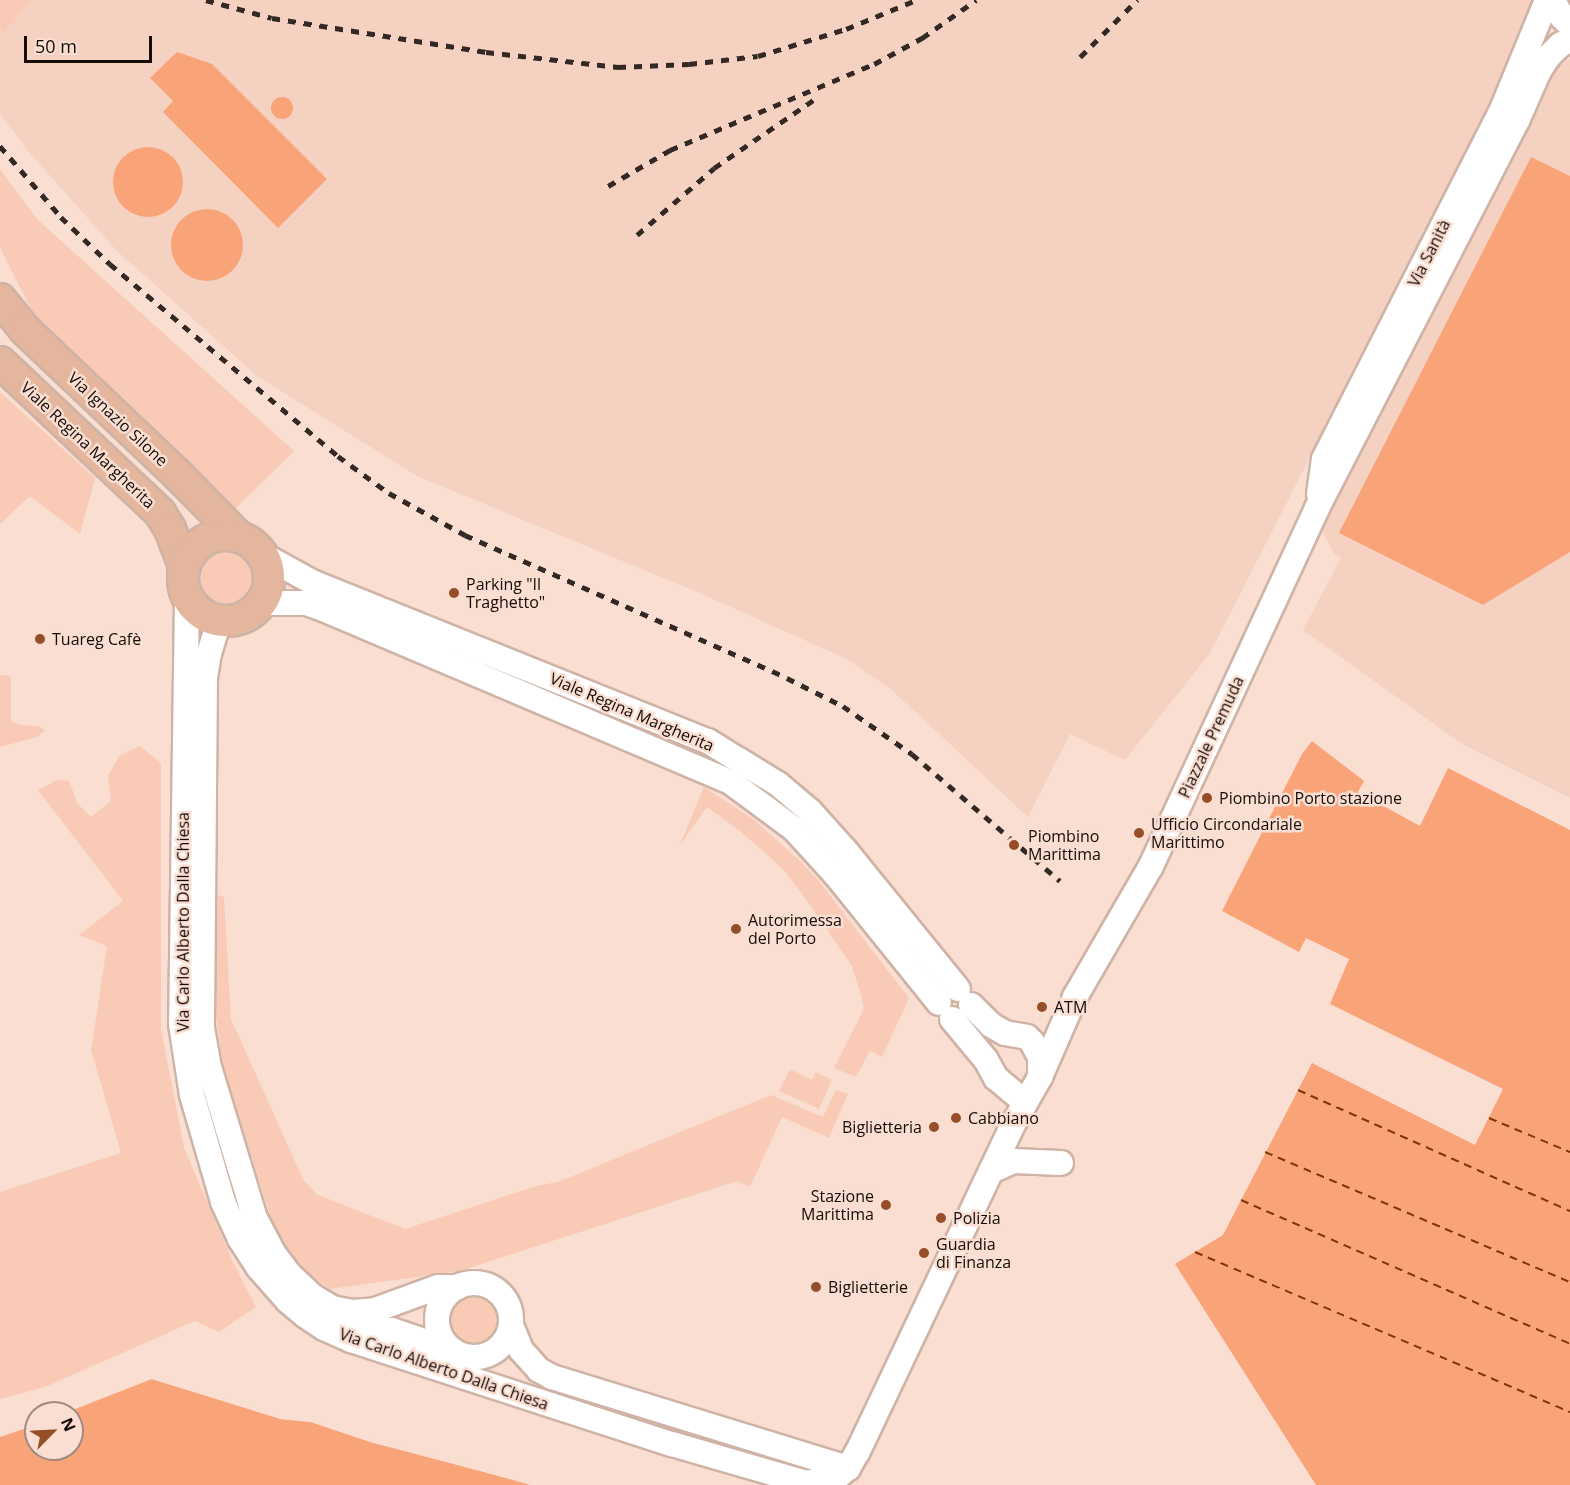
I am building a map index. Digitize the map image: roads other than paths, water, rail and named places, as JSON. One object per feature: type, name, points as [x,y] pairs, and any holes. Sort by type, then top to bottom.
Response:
[{"type":"main road","name":"Via Ignazio Silone","points":[[0,299],[24,329],[177,474],[229,536]]},
{"type":"main road","points":[[0,312],[10,334],[31,366],[184,507],[229,536],[248,541],[263,555],[269,571],[268,588],[262,603],[243,619],[219,621],[205,617],[187,598],[183,588],[184,566],[197,545],[229,536]]},
{"type":"main road","name":"Viale Regina Margherita","points":[[0,362],[160,513],[170,529],[184,566]]},
{"type":"street","name":"Via Sanità","points":[[1317,508],[1324,459],[1503,107],[1547,0]]},
{"type":"street","points":[[1553,0],[1562,17],[1570,25]]},
{"type":"street","name":"Via Sanità","points":[[1290,569],[1317,508],[1512,131],[1539,71],[1548,57],[1570,40]]},
{"type":"street","name":"Viale Regina Margherita","points":[[263,555],[314,583],[708,741],[778,784],[810,811],[845,850],[955,1004],[996,1078],[1025,1102]]},
{"type":"street","name":"Piazzale Premuda","points":[[991,1171],[1040,1077],[1075,997],[1151,866],[1290,569]]},
{"type":"street","name":"Via Carlo Alberto Dalla Chiesa","points":[[187,598],[181,1024],[186,1062],[206,1147],[224,1202],[240,1239],[258,1267],[288,1301],[324,1328],[392,1330],[672,1444],[806,1483],[829,1480],[849,1468]]},
{"type":"street","name":"Viale Regina Margherita","points":[[262,603],[306,603],[323,609],[697,766],[732,783],[794,829],[955,1004],[991,1025],[1016,1035],[1040,1057],[1040,1077]]},
{"type":"street","points":[[219,621],[208,653],[205,677],[202,1028],[209,1067],[255,1218],[274,1254],[290,1275],[314,1297],[332,1308],[353,1312],[375,1310],[438,1287],[458,1287],[470,1283],[492,1287],[507,1303],[511,1325],[521,1350],[539,1370],[552,1377],[849,1468],[991,1171],[1013,1161],[1061,1163]]},
{"type":"street","name":"Piazzale Premuda","points":[[1016,1035],[1075,997]]},
{"type":"street","points":[[986,1060],[990,1047],[1016,1035]]},
{"type":"street","points":[[458,1287],[442,1303],[438,1325],[448,1351],[473,1357],[493,1352],[504,1342],[511,1325]]},
{"type":"railway","points":[[206,0],[272,18],[486,52],[618,67],[689,64],[758,56],[846,29],[916,0]]},
{"type":"railway","points":[[608,186],[670,150],[874,64],[922,38],[976,0]]},
{"type":"railway","points":[[1080,57],[1137,0]]},
{"type":"railway","points":[[637,235],[714,168],[819,96]]},
{"type":"railway","points":[[0,146],[61,217],[110,264],[338,456],[389,493],[465,535],[787,678],[843,706],[912,754],[1060,881]]},
{"type":"place","name":"Parking \"Il Traghetto\"","points":[[454,593]]},
{"type":"place","name":"Tuareg Cafè","points":[[40,639]]},
{"type":"place","name":"Piombino Porto stazione","points":[[1207,798]]},
{"type":"place","name":"Ufficio Circondariale Marittimo","points":[[1139,833]]},
{"type":"place","name":"Piombino Marittima","points":[[1014,845]]},
{"type":"place","name":"Autorimessa del Porto","points":[[736,929]]},
{"type":"place","name":"ATM","points":[[1042,1007]]},
{"type":"place","name":"Cabbiano","points":[[956,1118]]},
{"type":"place","name":"Biglietteria","points":[[934,1127]]},
{"type":"place","name":"Stazione Marittima","points":[[886,1205]]},
{"type":"place","name":"Polizia","points":[[941,1218]]},
{"type":"place","name":"Guardia di Finanza","points":[[924,1253]]},
{"type":"place","name":"Biglietterie","points":[[816,1287]]}]
